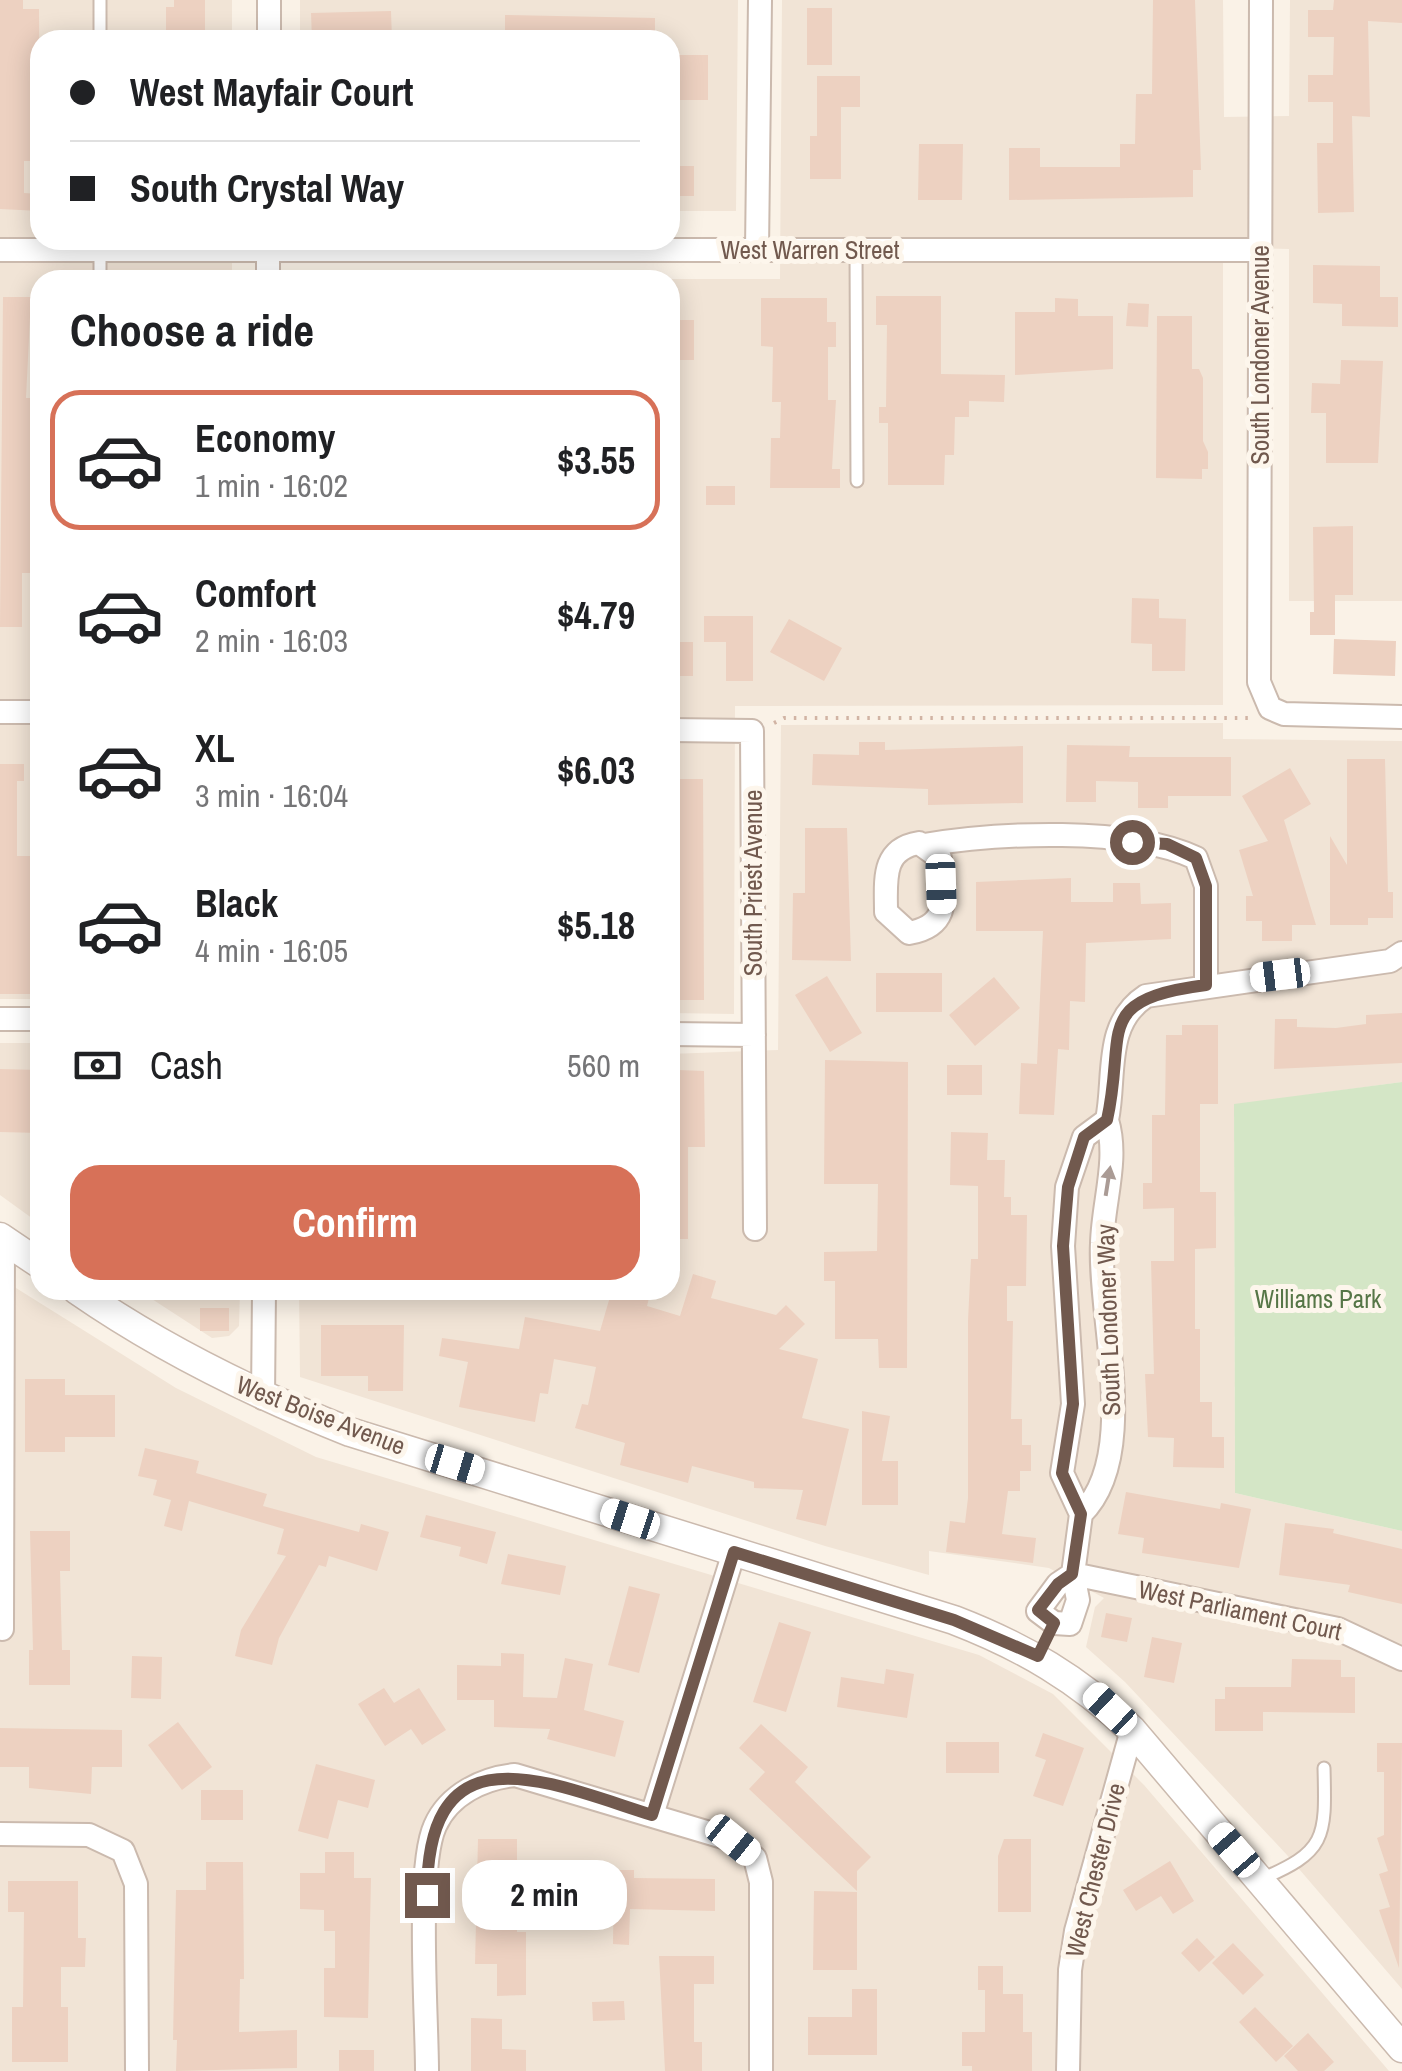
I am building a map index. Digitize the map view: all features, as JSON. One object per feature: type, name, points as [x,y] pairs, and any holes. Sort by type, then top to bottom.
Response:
[{"type":"street","points":[[269,0],[269,30]]},
{"type":"street","points":[[757,250],[760,0]]},
{"type":"street","name":"South Londoner Avenue","points":[[1261,0],[1259,682],[1270,708]]},
{"type":"street","name":"West Warren Street","points":[[0,250],[30,248]]},
{"type":"street","name":"West Warren Street","points":[[680,249],[1260,250]]},
{"type":"street","points":[[1270,708],[1301,718],[1402,718]]},
{"type":"street","points":[[0,712],[30,712]]},
{"type":"street","points":[[680,730],[752,731]]},
{"type":"street","name":"South Priest Avenue","points":[[752,731],[754,1229]]},
{"type":"street","points":[[924,845],[974,837],[1064,837],[1167,844],[1196,858],[1206,886],[1206,985]]},
{"type":"street","name":"South Londoner Way","points":[[1081,1514],[1094,1501],[1111,1440],[1114,1402],[1102,1304],[1102,1246],[1114,1144],[1107,1120],[1115,1040],[1132,1005],[1164,990],[1390,961],[1402,953]]},
{"type":"street","points":[[0,1019],[30,1019]]},
{"type":"street","points":[[680,1034],[754,1035]]},
{"type":"street","name":"South Londoner Way","points":[[1038,1656],[1054,1623],[1070,1624],[1078,1600],[1072,1574],[1081,1514],[1062,1473],[1073,1404],[1063,1246],[1068,1187],[1084,1137],[1107,1120]]},
{"type":"street","points":[[2,1238],[30,1257]]},
{"type":"street","points":[[2,1238],[2,1629]]},
{"type":"street","name":"West Boise Avenue","points":[[92,1300],[131,1326],[264,1398],[350,1432],[954,1620],[1038,1656],[1088,1688],[1132,1730],[1402,2048]]},
{"type":"street","points":[[264,1300],[264,1398]]},
{"type":"street","points":[[652,1815],[734,1552]]},
{"type":"street","name":"West Parliament Court","points":[[1072,1574],[1338,1629],[1385,1647],[1402,1659]]},
{"type":"street","name":"West Chester Drive","points":[[1068,2071],[1070,1970],[1076,1931],[1132,1730]]},
{"type":"street","points":[[426,2071],[427,1860],[435,1824],[462,1793],[492,1778],[516,1775],[733,1840],[754,1858],[762,1882],[760,2071]]},
{"type":"street","points":[[0,1834],[88,1835],[123,1852],[136,1884],[137,2071]]},
{"type":"lane","points":[[100,0],[100,30]]},
{"type":"lane","points":[[856,250],[857,481]]},
{"type":"lane","points":[[1259,1880],[1305,1859],[1316,1846],[1324,1824],[1324,1768]]},
{"type":"path","points":[[752,731],[784,718],[1255,718],[1270,708]]},
{"type":"shaded area","points":[[0,0],[232,0],[232,30],[30,30],[30,250],[232,250],[232,270],[30,270],[30,999],[0,999]]},
{"type":"shaded area","points":[[300,0],[738,0],[736,211],[680,211],[680,30],[300,30]]},
{"type":"shaded area","points":[[782,0],[1223,0],[1224,117],[1289,116],[1290,0],[1402,0],[1402,601],[1289,601],[1289,249],[1223,247],[1223,705],[735,706],[734,1014],[680,1013],[680,279],[780,279]]},
{"type":"shaded area","points":[[1223,723],[1223,739],[1402,741],[1402,1082],[1234,1105],[1235,1493],[1402,1531],[1402,1989],[1287,1855],[1125,1682],[1086,1647],[1095,1607],[1104,1598],[1049,1568],[929,1551],[929,1575],[825,1546],[300,1377],[299,1300],[680,1300],[680,1054],[778,1050],[781,725]]},
{"type":"shaded area","points":[[0,1043],[30,1043],[30,1217],[0,1195]]},
{"type":"shaded area","points":[[0,1278],[176,1388],[316,1457],[979,1655],[1053,1694],[1144,1785],[1389,2071],[0,2071]]},
{"type":"shaded area","points":[[153,1300],[240,1300],[239,1326],[229,1336],[212,1338]]},
{"type":"green space","name":"Williams Park","points":[[1402,1082],[1402,1531],[1235,1493],[1234,1104]]},
{"type":"building","points":[[0,0],[23,0],[23,9],[39,9],[39,30],[30,30],[30,161],[24,161],[24,193],[30,193],[30,210],[0,209]]},
{"type":"building","points":[[174,0],[205,0],[205,30],[166,30],[166,7],[174,7]]},
{"type":"building","points":[[1153,0],[1195,0],[1201,170],[1193,170],[1193,197],[1009,200],[1009,148],[1040,148],[1040,167],[1120,167],[1120,144],[1135,144],[1136,94],[1152,94]]},
{"type":"building","points":[[1334,0],[1402,0],[1402,23],[1368,21],[1370,117],[1352,116],[1354,212],[1318,213],[1317,143],[1333,143],[1333,102],[1308,102],[1308,75],[1333,75],[1334,37],[1308,37],[1308,10],[1333,10]]},
{"type":"building","points":[[807,8],[832,8],[832,65],[807,65]]},
{"type":"building","points":[[391,11],[392,30],[312,30],[311,13]]},
{"type":"building","points":[[505,15],[655,18],[655,30],[505,30]]},
{"type":"building","points":[[680,55],[708,55],[708,100],[680,100]]},
{"type":"building","points":[[817,76],[860,76],[860,107],[841,107],[841,179],[810,179],[810,136],[817,136]]},
{"type":"building","points":[[919,144],[963,144],[962,200],[918,200]]},
{"type":"building","points":[[680,166],[694,166],[694,196],[680,196]]},
{"type":"building","points":[[1313,265],[1380,266],[1380,297],[1398,297],[1398,327],[1342,326],[1342,304],[1313,303]]},
{"type":"building","points":[[876,296],[941,296],[941,374],[1005,375],[1004,402],[969,401],[969,417],[955,417],[954,455],[945,455],[944,485],[888,485],[888,423],[879,423],[879,407],[886,407],[887,325],[876,325]]},
{"type":"building","points":[[3,297],[30,297],[26,398],[30,398],[30,573],[22,573],[22,627],[0,627]]},
{"type":"building","points":[[761,298],[827,298],[827,322],[836,322],[836,347],[828,347],[828,400],[836,400],[832,469],[840,469],[840,488],[770,488],[771,438],[780,438],[781,402],[772,402],[773,347],[761,346]]},
{"type":"building","points":[[1055,298],[1078,299],[1078,316],[1113,316],[1113,369],[1015,375],[1015,312],[1055,312]]},
{"type":"building","points":[[1128,303],[1149,304],[1148,327],[1126,326]]},
{"type":"building","points":[[1157,316],[1192,316],[1192,369],[1199,369],[1203,378],[1203,441],[1208,452],[1208,469],[1202,469],[1202,479],[1156,478]]},
{"type":"building","points":[[680,320],[694,320],[694,360],[680,360]]},
{"type":"building","points":[[1341,360],[1383,361],[1378,463],[1326,463],[1326,413],[1311,413],[1312,383],[1340,384]]},
{"type":"building","points":[[706,486],[735,486],[735,505],[706,505]]},
{"type":"building","points":[[1353,526],[1353,595],[1335,595],[1335,635],[1310,635],[1310,612],[1314,612],[1313,527]]},
{"type":"building","points":[[1132,598],[1159,599],[1159,618],[1186,619],[1185,671],[1152,671],[1152,644],[1131,643]]},
{"type":"building","points":[[704,616],[753,616],[753,681],[726,681],[726,642],[704,642]]},
{"type":"building","points":[[789,619],[842,648],[824,681],[770,652]]},
{"type":"building","points":[[1334,639],[1396,641],[1395,676],[1333,674]]},
{"type":"building","points":[[680,642],[693,642],[693,676],[680,676]]},
{"type":"building","points":[[859,742],[885,742],[885,750],[1023,746],[1023,803],[928,805],[928,789],[812,785],[813,754],[859,755]]},
{"type":"building","points":[[1067,745],[1130,746],[1129,757],[1231,757],[1231,796],[1168,796],[1168,808],[1138,808],[1138,782],[1096,781],[1096,802],[1066,802]]},
{"type":"building","points":[[1347,759],[1385,759],[1388,892],[1393,892],[1393,918],[1368,918],[1368,925],[1330,925],[1330,836],[1347,865]]},
{"type":"building","points":[[0,764],[24,764],[24,781],[17,781],[17,856],[30,856],[30,994],[0,994]]},
{"type":"building","points":[[1290,768],[1311,804],[1284,820],[1316,925],[1292,925],[1292,941],[1262,941],[1262,921],[1246,921],[1246,896],[1253,896],[1239,850],[1268,841],[1242,796]]},
{"type":"building","points":[[680,779],[703,779],[704,1000],[680,1000]]},
{"type":"building","points":[[805,828],[847,828],[851,961],[792,960],[793,893],[805,893]]},
{"type":"building","points":[[1071,878],[1071,902],[1113,902],[1113,883],[1140,883],[1141,904],[1171,903],[1171,939],[1086,943],[1085,1002],[1070,1001],[1069,1050],[1058,1049],[1054,1115],[1019,1114],[1021,1063],[1037,1064],[1043,931],[976,931],[976,882]]},
{"type":"building","points":[[876,973],[942,973],[942,1012],[876,1012]]},
{"type":"building","points":[[827,976],[862,1033],[830,1052],[795,995]]},
{"type":"building","points":[[994,977],[1020,1008],[975,1046],[949,1015]]},
{"type":"building","points":[[1402,1013],[1402,1063],[1274,1069],[1275,1019],[1297,1019],[1297,1027],[1336,1028],[1366,1024],[1366,1015]]},
{"type":"building","points":[[1182,1025],[1218,1025],[1218,1104],[1200,1104],[1200,1192],[1216,1192],[1216,1248],[1195,1249],[1195,1329],[1200,1329],[1200,1402],[1212,1402],[1212,1437],[1224,1437],[1224,1468],[1173,1467],[1174,1438],[1148,1437],[1145,1374],[1154,1374],[1151,1261],[1174,1261],[1174,1208],[1143,1209],[1143,1183],[1152,1183],[1152,1115],[1165,1115],[1166,1035],[1182,1035]]},
{"type":"building","points":[[825,1060],[908,1062],[907,1368],[879,1368],[878,1339],[835,1339],[835,1281],[824,1281],[824,1252],[877,1251],[878,1184],[824,1184]]},
{"type":"building","points":[[947,1065],[982,1065],[982,1095],[947,1095]]},
{"type":"building","points":[[0,1069],[30,1070],[30,1133],[0,1132]]},
{"type":"building","points":[[680,1070],[704,1071],[705,1147],[688,1147],[688,1239],[680,1239]]},
{"type":"building","points":[[951,1132],[988,1133],[987,1160],[1005,1160],[1004,1197],[1011,1197],[1011,1215],[1027,1215],[1026,1286],[1007,1286],[1007,1321],[1013,1321],[1011,1419],[1022,1419],[1022,1445],[1031,1445],[1031,1471],[1020,1471],[1020,1491],[1008,1491],[1002,1534],[1036,1538],[1033,1563],[946,1552],[950,1521],[965,1523],[968,1498],[968,1321],[971,1259],[978,1259],[978,1186],[950,1185]]},
{"type":"building","points":[[693,1274],[716,1281],[711,1298],[776,1315],[786,1305],[805,1324],[779,1349],[818,1359],[802,1418],[849,1429],[826,1526],[796,1519],[803,1490],[754,1488],[754,1482],[692,1466],[688,1483],[620,1465],[625,1443],[575,1428],[582,1404],[588,1405],[596,1367],[554,1359],[548,1394],[540,1393],[535,1422],[459,1407],[468,1362],[439,1356],[442,1338],[519,1349],[525,1317],[600,1331],[609,1300],[648,1300],[647,1306],[680,1316]]},
{"type":"building","points":[[200,1308],[229,1308],[229,1331],[200,1331]]},
{"type":"building","points":[[321,1325],[404,1325],[403,1391],[368,1391],[368,1376],[321,1376]]},
{"type":"building","points":[[25,1379],[65,1379],[65,1395],[115,1395],[115,1437],[65,1437],[65,1452],[25,1452]]},
{"type":"building","points":[[862,1411],[890,1416],[882,1461],[898,1461],[898,1505],[862,1505]]},
{"type":"building","points":[[145,1448],[199,1461],[196,1473],[267,1494],[263,1506],[359,1532],[361,1524],[389,1532],[377,1571],[329,1556],[326,1567],[319,1565],[279,1638],[272,1665],[235,1656],[241,1630],[286,1556],[277,1554],[284,1529],[189,1501],[182,1531],[164,1526],[171,1500],[153,1495],[157,1480],[138,1476]]},
{"type":"building","points":[[1126,1492],[1220,1509],[1221,1503],[1251,1509],[1239,1568],[1142,1553],[1144,1538],[1118,1534]]},
{"type":"building","points":[[426,1515],[496,1532],[487,1564],[459,1556],[461,1547],[420,1537]]},
{"type":"building","points":[[1285,1523],[1334,1529],[1333,1533],[1402,1549],[1402,1604],[1348,1592],[1350,1585],[1279,1575]]},
{"type":"building","points":[[30,1531],[70,1531],[70,1571],[60,1571],[62,1650],[70,1650],[70,1685],[29,1685],[29,1650],[33,1650]]},
{"type":"building","points":[[508,1554],[566,1566],[560,1595],[501,1584]]},
{"type":"building","points":[[629,1586],[660,1594],[639,1673],[608,1665]]},
{"type":"building","points":[[1106,1613],[1132,1618],[1127,1642],[1101,1637]]},
{"type":"building","points":[[779,1622],[811,1632],[786,1712],[753,1702]]},
{"type":"building","points":[[1152,1637],[1182,1643],[1174,1683],[1144,1677]]},
{"type":"building","points":[[501,1653],[524,1654],[523,1697],[557,1698],[565,1658],[593,1664],[584,1710],[624,1721],[615,1757],[547,1739],[550,1729],[494,1727],[494,1700],[457,1700],[457,1665],[501,1666]]},
{"type":"building","points":[[132,1656],[162,1657],[161,1699],[131,1698]]},
{"type":"building","points":[[1292,1659],[1341,1660],[1341,1677],[1355,1677],[1355,1713],[1263,1712],[1263,1731],[1215,1731],[1215,1699],[1225,1699],[1225,1687],[1291,1687]]},
{"type":"building","points":[[886,1669],[914,1674],[907,1718],[837,1707],[841,1677],[884,1684]]},
{"type":"building","points":[[384,1688],[394,1703],[419,1688],[446,1730],[422,1745],[411,1729],[385,1746],[358,1704]]},
{"type":"building","points":[[178,1722],[212,1767],[182,1790],[148,1745]]},
{"type":"building","points":[[761,1724],[808,1767],[795,1782],[871,1857],[857,1871],[857,1891],[749,1789],[765,1772],[739,1748]]},
{"type":"building","points":[[0,1728],[122,1730],[122,1767],[92,1767],[91,1794],[29,1788],[29,1767],[0,1767]]},
{"type":"building","points":[[1043,1733],[1084,1748],[1063,1806],[1033,1796],[1046,1760],[1035,1756]]},
{"type":"building","points":[[946,1742],[999,1742],[999,1773],[946,1773]]},
{"type":"building","points":[[1377,1743],[1402,1743],[1399,1968],[1379,1910],[1390,1907],[1379,1874],[1388,1871],[1377,1838],[1384,1835],[1384,1772],[1377,1772]]},
{"type":"building","points":[[316,1764],[375,1780],[368,1808],[338,1800],[328,1839],[298,1831]]},
{"type":"building","points":[[201,1790],[243,1790],[243,1820],[201,1820]]},
{"type":"building","points":[[478,1839],[517,1839],[517,1932],[526,1932],[526,1995],[497,1996],[497,1964],[475,1964]]},
{"type":"building","points":[[1004,1839],[1031,1839],[1031,1912],[998,1912],[998,1856]]},
{"type":"building","points":[[325,1852],[354,1852],[354,1878],[371,1878],[368,2018],[324,2017],[324,1968],[335,1968],[335,1931],[324,1931],[324,1910],[300,1909],[300,1873],[325,1873]]},
{"type":"building","points":[[1170,1861],[1194,1901],[1173,1914],[1161,1896],[1136,1911],[1123,1890]]},
{"type":"building","points":[[206,1862],[243,1862],[244,1979],[240,1979],[239,2032],[297,2030],[297,2068],[176,2071],[176,1890],[206,1890]]},
{"type":"building","points":[[614,1870],[634,1870],[634,1878],[715,1879],[715,1911],[630,1909],[629,1945],[613,1944]]},
{"type":"building","points":[[8,1881],[78,1881],[78,1938],[86,1938],[85,1967],[61,1967],[61,2007],[68,2007],[68,2062],[12,2062],[12,2007],[23,2007],[24,1912],[8,1912]]},
{"type":"building","points":[[814,1891],[857,1892],[857,1970],[813,1970]]},
{"type":"building","points":[[1197,1938],[1215,1957],[1199,1972],[1181,1953]]},
{"type":"building","points":[[1233,1943],[1264,1975],[1243,1995],[1212,1963]]},
{"type":"building","points":[[659,1956],[714,1956],[714,1984],[694,1984],[694,2042],[702,2042],[702,2071],[665,2071]]},
{"type":"building","points":[[978,1966],[1003,1966],[1003,1994],[1023,1994],[1023,2032],[1032,2032],[1032,2071],[972,2071],[972,2066],[962,2066],[962,2032],[985,2032],[985,1990],[978,1990]]},
{"type":"building","points":[[852,1989],[877,1989],[877,2055],[808,2055],[808,2017],[852,2017]]},
{"type":"building","points":[[624,2001],[625,2020],[593,2021],[592,2002]]},
{"type":"building","points":[[1255,2007],[1293,2046],[1276,2062],[1239,2022]]},
{"type":"building","points":[[471,2018],[502,2019],[502,2049],[526,2050],[526,2071],[471,2071]]},
{"type":"building","points":[[1308,2033],[1334,2062],[1324,2071],[1298,2071],[1284,2056]]},
{"type":"building","points":[[339,2050],[374,2050],[374,2071],[339,2071]]},
{"type":"route","points":[[427,1895],[427,1860],[435,1824],[462,1793],[492,1778],[516,1775],[540,1780],[652,1815],[734,1552],[954,1620],[1038,1656],[1054,1623],[1038,1610],[1058,1584],[1072,1574],[1081,1514],[1062,1473],[1073,1404],[1064,1308],[1063,1246],[1068,1187],[1084,1137],[1107,1120],[1115,1040],[1132,1005],[1164,990],[1206,985],[1206,886],[1196,858],[1167,844],[1132,842]]}]
